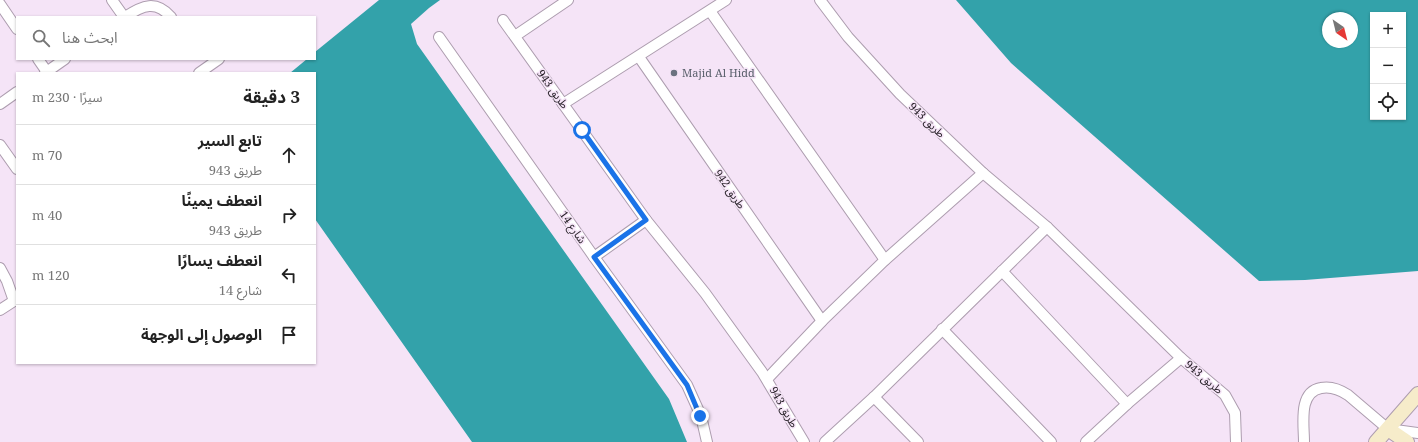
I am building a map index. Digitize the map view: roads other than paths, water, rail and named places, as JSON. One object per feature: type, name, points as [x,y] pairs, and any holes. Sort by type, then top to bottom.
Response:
[{"type":"street","points":[[112,0],[124,16]]},
{"type":"street","points":[[126,16],[150,0]]},
{"type":"street","points":[[515,36],[568,0]]},
{"type":"street","points":[[563,104],[639,57],[726,0]]},
{"type":"street","name":"طريق 943","points":[[820,0],[848,37],[900,94],[983,173],[1047,227],[1181,358],[1230,400],[1236,419],[1236,442]]},
{"type":"street","points":[[141,6],[151,3],[160,6],[170,16]]},
{"type":"street","points":[[0,4],[16,28]]},
{"type":"street","points":[[710,11],[885,260]]},
{"type":"street","name":"طريق 943","points":[[502,20],[515,36],[646,220],[705,293],[767,379],[804,442]]},
{"type":"street","name":"شارع 14","points":[[439,37],[594,257],[687,385],[700,416],[707,442]]},
{"type":"street","name":"طريق 942","points":[[639,57],[822,321]]},
{"type":"street","points":[[39,60],[46,72],[64,60]]},
{"type":"street","points":[[200,60],[203,70],[218,60]]},
{"type":"street","points":[[0,104],[16,93]]},
{"type":"street","points":[[0,145],[16,168]]},
{"type":"street","points":[[767,379],[822,321],[885,260],[983,173]]},
{"type":"street","points":[[594,257],[646,220]]},
{"type":"street","points":[[825,442],[874,397],[1047,227]]},
{"type":"street","points":[[0,268],[15,300],[0,310]]},
{"type":"street","points":[[1002,271],[1126,404]]},
{"type":"street","points":[[942,329],[1051,442]]},
{"type":"street","name":"طريق 943","points":[[1086,442],[1126,404],[1181,358]]},
{"type":"street","points":[[1304,442],[1304,411],[1307,396],[1312,390],[1332,387],[1341,390],[1388,435],[1407,442]]},
{"type":"street","points":[[1376,442],[1388,435],[1418,395]]},
{"type":"street","points":[[874,397],[918,442]]},
{"type":"street","points":[[1388,435],[1418,433]]},
{"type":"water","points":[[379,0],[440,0],[411,24],[417,44],[669,399],[687,442],[472,442],[316,220],[316,72],[291,72],[306,60],[316,60],[316,51]]},
{"type":"water","points":[[956,0],[1418,0],[1418,271],[1305,280],[1259,281],[1011,63]]},
{"type":"place","name":"Majid Al Hidd","points":[[674,73]]}]
